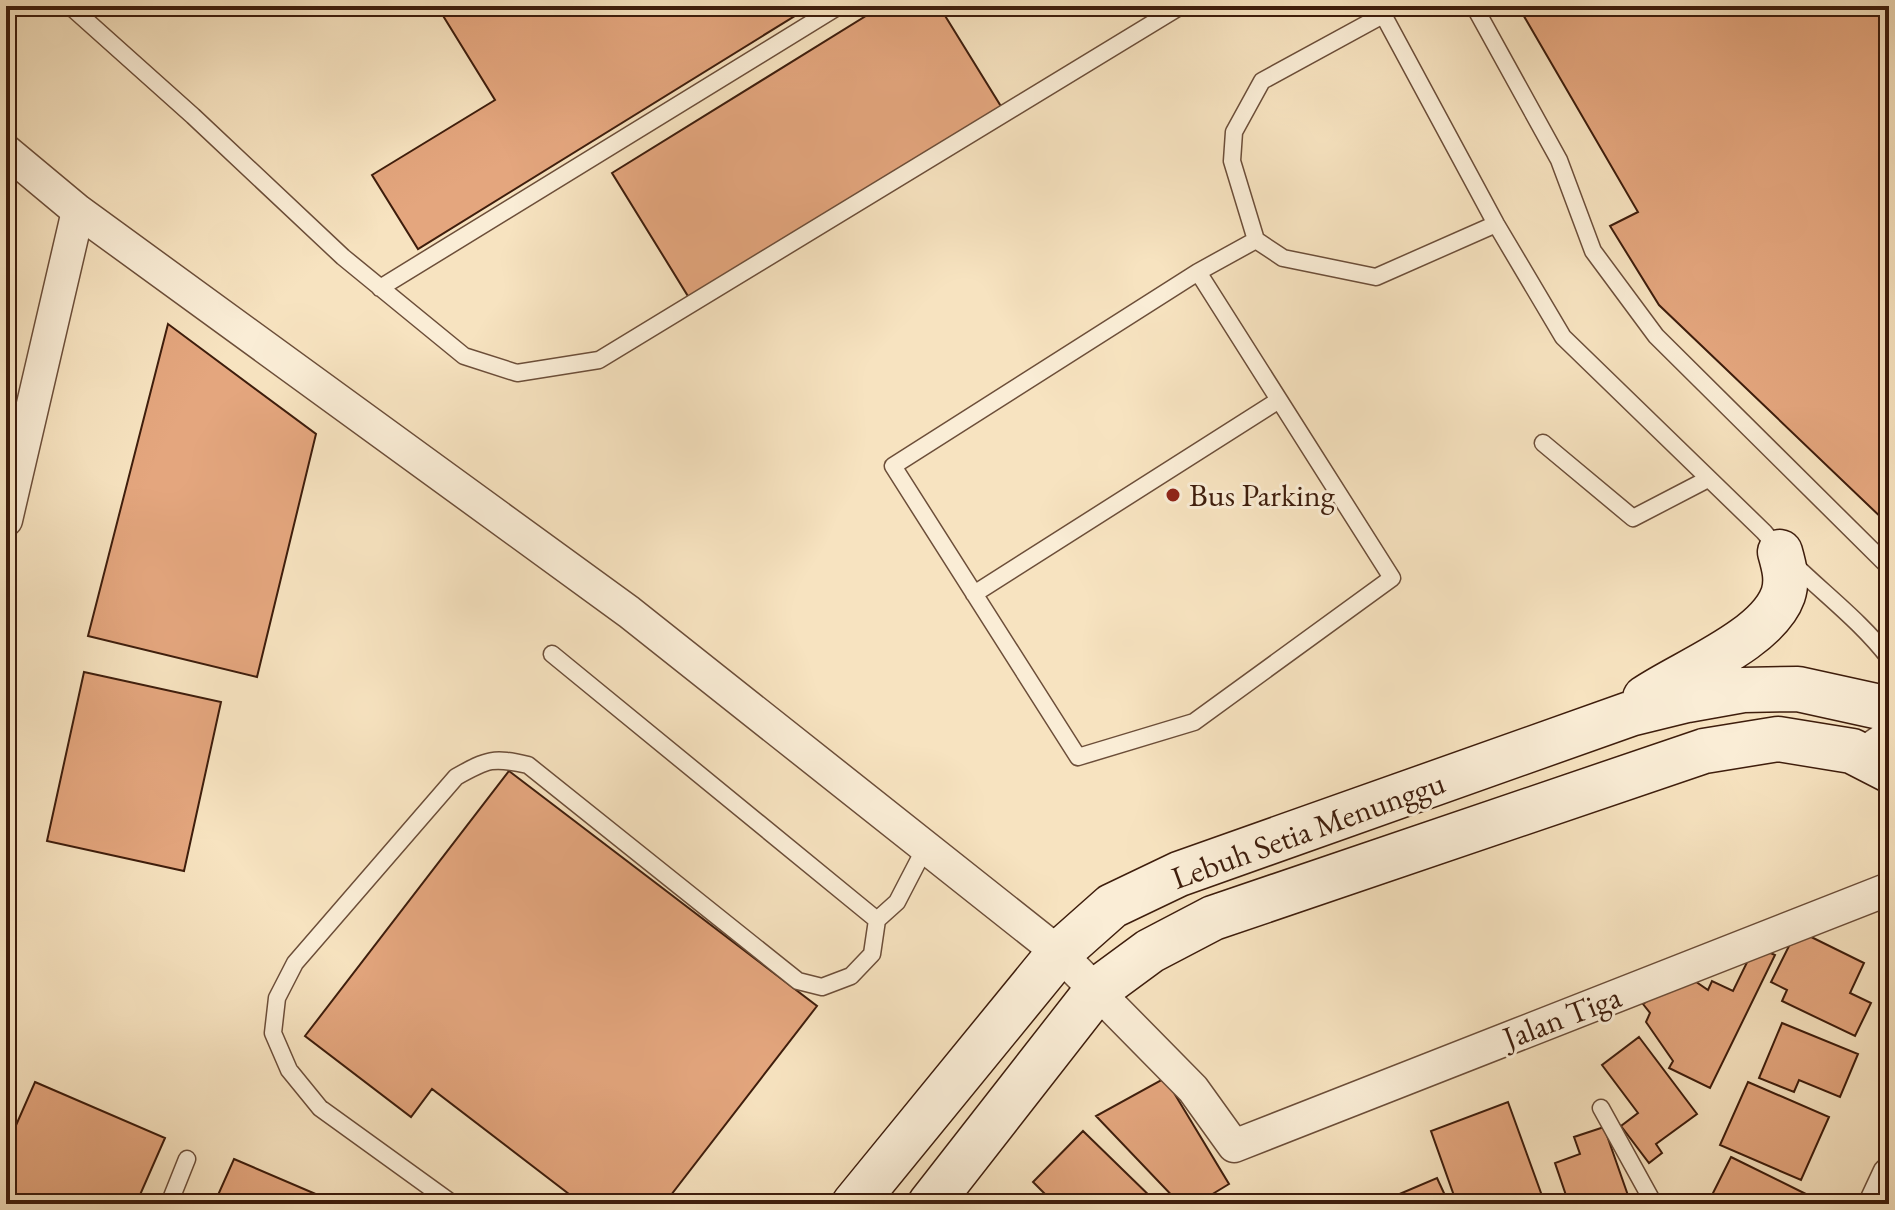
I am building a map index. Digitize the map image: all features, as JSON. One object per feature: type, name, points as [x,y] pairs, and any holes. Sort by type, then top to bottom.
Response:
[{"type":"street","points":[[6,151],[78,211],[629,612],[1059,953],[1097,990]]},
{"type":"street","points":[[6,520],[78,211]]},
{"type":"street","points":[[1630,714],[1644,699],[1672,680],[1724,654],[1774,612],[1784,594],[1786,573],[1780,552]]},
{"type":"street","name":"Lebuh Setia Menunggu","points":[[854,1204],[1059,953],[1112,906],[1179,874],[1630,714],[1743,690],[1798,689],[1889,709]]},
{"type":"street","name":"Lebuh Setia Menunggu","points":[[930,1204],[1097,990],[1150,951],[1213,918],[1704,751],[1778,739],[1870,761]]},
{"type":"street","name":"Jalan Tiga","points":[[1097,990],[1193,1089],[1234,1146],[1889,889]]},
{"type":"street","points":[[1875,1204],[1889,1174]]},
{"type":"lane","points":[[70,6],[380,288],[464,356],[517,373],[599,360],[1181,6]]},
{"type":"lane","points":[[380,288],[839,6]]},
{"type":"lane","points":[[1474,6],[1559,160],[1593,251],[1656,336],[1889,567]]},
{"type":"lane","points":[[1496,224],[1376,277],[1283,258],[1256,240],[1232,161],[1234,132],[1262,81],[1380,11],[1496,224],[1563,337],[1764,532],[1780,552],[1874,638],[1889,658]]},
{"type":"lane","points":[[1198,272],[1392,578],[1194,722],[1078,757],[893,466],[1198,272],[1256,240]]},
{"type":"lane","points":[[974,594],[1279,400]]},
{"type":"lane","points":[[1543,443],[1633,518],[1708,479]]},
{"type":"lane","points":[[552,654],[877,920]]},
{"type":"lane","points":[[1870,761],[1882,731],[1889,723]]},
{"type":"lane","points":[[453,1204],[320,1108],[289,1070],[273,1033],[277,998],[295,963],[456,777],[478,764],[501,759],[528,765],[798,981],[822,987],[851,976],[872,954],[877,920],[897,902],[925,848]]},
{"type":"lane","points":[[1601,1108],[1654,1204]]},
{"type":"lane","points":[[169,1204],[187,1159]]},
{"type":"building","points":[[437,6],[811,6],[418,249],[372,175],[495,100]]},
{"type":"building","points":[[882,6],[939,6],[1002,108],[691,301],[612,173]]},
{"type":"building","points":[[1518,6],[1889,6],[1889,525],[1659,305],[1610,226],[1638,212]]},
{"type":"building","points":[[168,324],[316,434],[257,677],[88,636]]},
{"type":"building","points":[[84,672],[221,702],[184,871],[47,841]]},
{"type":"building","points":[[509,771],[817,1006],[664,1204],[582,1204],[432,1089],[411,1117],[305,1036]]},
{"type":"building","points":[[1797,930],[1864,963],[1850,993],[1871,1003],[1855,1036],[1782,1001],[1787,990],[1771,982]]},
{"type":"building","points":[[1755,946],[1775,955],[1710,1088],[1669,1068],[1673,1061],[1646,1022],[1650,1013],[1643,1004],[1686,975],[1708,990],[1712,981],[1733,991]]},
{"type":"building","points":[[1782,1023],[1858,1054],[1840,1097],[1799,1080],[1794,1092],[1759,1078]]},
{"type":"building","points":[[1639,1037],[1697,1114],[1656,1144],[1662,1153],[1649,1163],[1621,1126],[1638,1113],[1602,1065]]},
{"type":"building","points":[[1165,1078],[1229,1184],[1196,1204],[1180,1204],[1096,1116]]},
{"type":"building","points":[[35,1082],[165,1138],[136,1204],[6,1204],[6,1148]]},
{"type":"building","points":[[1748,1082],[1829,1117],[1801,1180],[1720,1145]]},
{"type":"building","points":[[1508,1102],[1545,1204],[1457,1204],[1431,1131]]},
{"type":"building","points":[[1604,1127],[1631,1204],[1569,1204],[1555,1163],[1580,1154],[1574,1137]]},
{"type":"building","points":[[1083,1131],[1158,1204],[1055,1204],[1033,1182]]},
{"type":"building","points":[[1731,1157],[1808,1195],[1803,1204],[1720,1204],[1710,1199]]},
{"type":"building","points":[[234,1159],[339,1204],[214,1204]]},
{"type":"building","points":[[1437,1178],[1449,1204],[1376,1204]]},
{"type":"building","points":[[399,1197],[417,1204],[396,1204]]},
{"type":"place","name":"Bus Parking","points":[[1173,495]]}]
